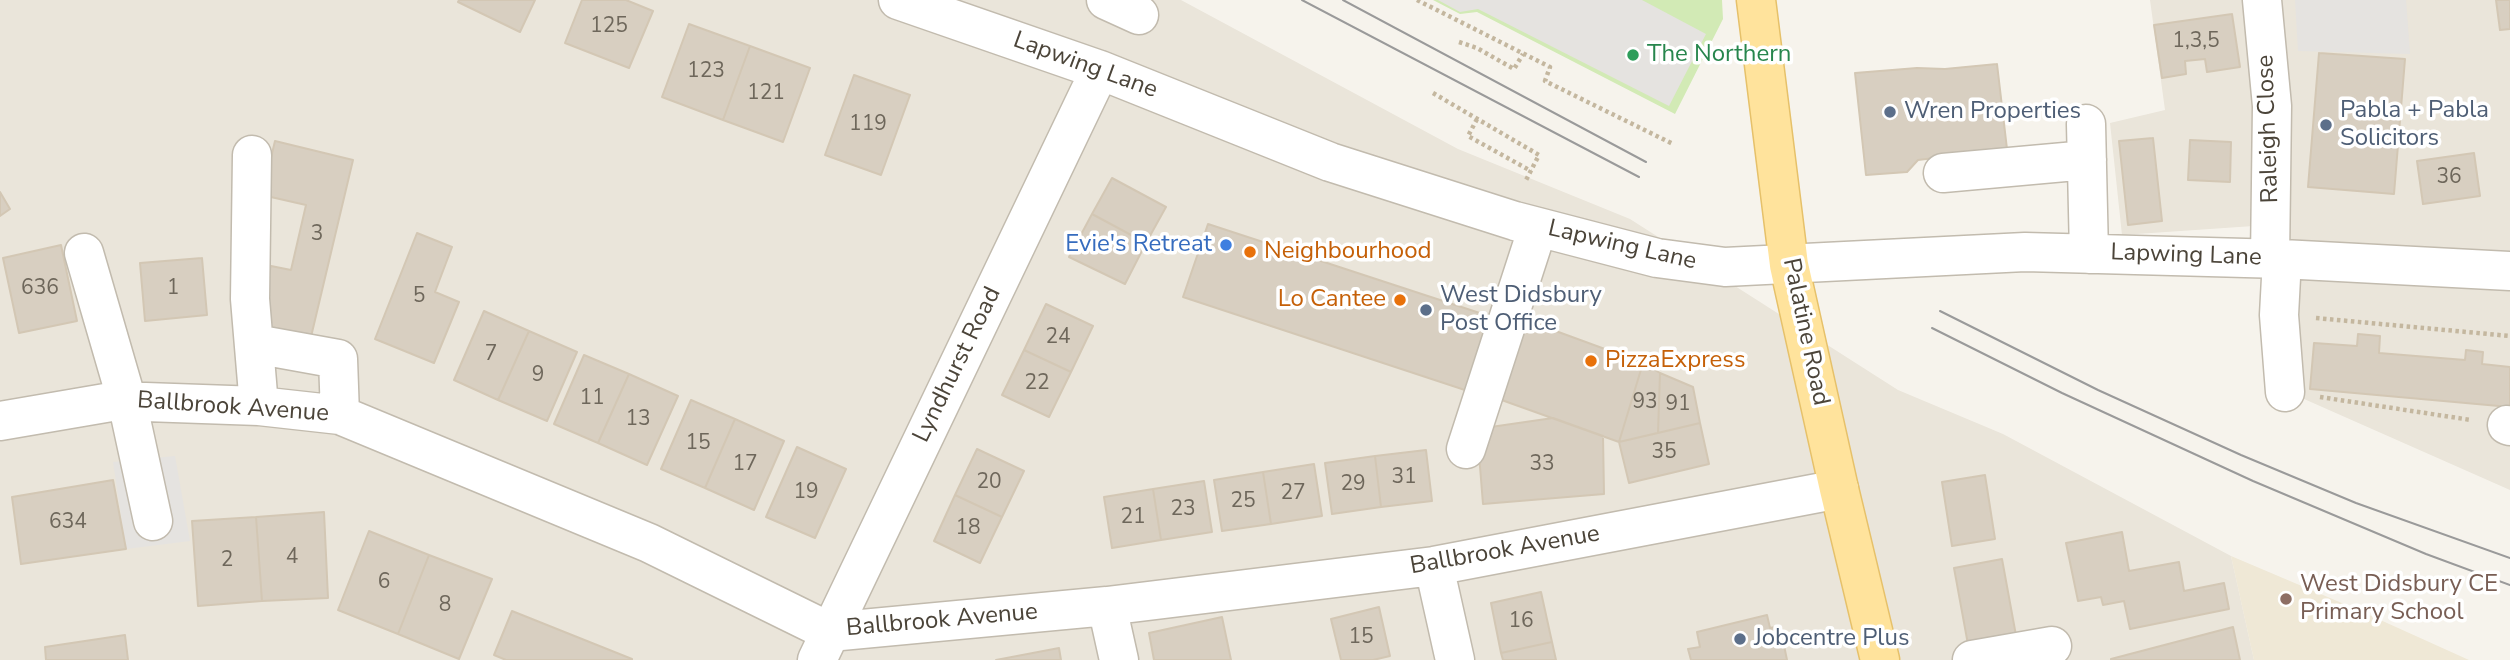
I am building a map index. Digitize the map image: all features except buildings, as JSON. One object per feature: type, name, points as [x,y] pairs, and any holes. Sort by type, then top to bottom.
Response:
[{"type":"main road","name":"Palatine Road","points":[[1756,0],[1789,265],[1880,660]]},
{"type":"street","name":"Raleigh Close","points":[[2262,0],[2272,106],[2276,259],[2285,392]]},
{"type":"street","name":"Lapwing Lane","points":[[910,2],[1100,70],[1330,162],[1538,227],[1657,258],[1725,267],[2025,252],[2276,259],[2510,271]]},
{"type":"street","name":"Lyndhurst Road","points":[[824,646],[1100,70]]},
{"type":"street","points":[[1942,173],[2087,142],[2089,254]]},
{"type":"street","points":[[252,155],[250,299],[258,406]]},
{"type":"street","points":[[1466,449],[1538,227]]},
{"type":"street","points":[[84,253],[127,401],[153,521]]},
{"type":"street","points":[[255,344],[338,359],[340,415]]},
{"type":"street","name":"Ballbrook Avenue","points":[[0,421],[46,411],[127,401],[258,406],[340,415],[649,543],[824,646],[1107,606],[1434,566],[1839,489]]},
{"type":"street","points":[[1434,566],[1455,660]]},
{"type":"street","points":[[1107,606],[1119,660]]},
{"type":"street","points":[[1972,660],[2052,646]]},
{"type":"path","points":[[1416,0],[1550,67],[1545,81],[1674,144]]},
{"type":"path","points":[[1459,42],[1477,48],[1514,69],[1523,53]]},
{"type":"path","points":[[1433,93],[1539,155],[1525,182]]},
{"type":"path","points":[[1477,119],[1468,136],[1531,171]]},
{"type":"path","points":[[2279,315],[2510,336]]},
{"type":"path","points":[[2285,392],[2508,426]]},
{"type":"shaded area","points":[[0,0],[1181,0],[1458,149],[1630,219],[1898,390],[2003,434],[2231,556],[2254,660],[0,660]]},
{"type":"shaded area","name":"The Northern","points":[[1438,0],[1642,0],[1706,34],[1669,106],[1478,9],[1460,12]]},
{"type":"shaded area","points":[[2150,0],[2510,0],[2510,490],[2286,391],[2283,224],[2122,235],[2110,123],[2165,110]]},
{"type":"shaded area","points":[[2295,0],[2406,0],[2410,54],[2298,51]]},
{"type":"shaded area","points":[[175,456],[190,541],[126,549],[113,462]]},
{"type":"shaded area","name":"West Didsbury CE Primary School","points":[[2231,556],[2356,609],[2469,660],[2254,660]]},
{"type":"green space","name":"The Northern","points":[[1433,0],[1722,0],[1723,19],[1675,114],[1477,12],[1460,14]]},
{"type":"tram line","points":[[1302,0],[1639,177]]},
{"type":"tram line","points":[[1343,0],[1646,162]]},
{"type":"tram line","points":[[1940,311],[2098,390],[2241,455],[2356,503],[2510,558]]},
{"type":"tram line","points":[[1932,328],[2062,393],[2253,481],[2426,554],[2510,585]]},
{"type":"place","name":"The Northern","points":[[1633,55]]},
{"type":"place","name":"Wren Properties","points":[[1890,112]]},
{"type":"place","name":"Pabla + Pabla Solicitors","points":[[2326,125]]},
{"type":"place","name":"Evie's Retreat","points":[[1226,245]]},
{"type":"place","name":"Neighbourhood","points":[[1250,252]]},
{"type":"place","name":"Lo Cantee","points":[[1400,300]]},
{"type":"place","name":"West Didsbury Post Office","points":[[1426,310]]},
{"type":"place","name":"PizzaExpress","points":[[1591,361]]},
{"type":"place","name":"West Didsbury CE Primary School","points":[[2286,599]]},
{"type":"place","name":"Jobcentre Plus","points":[[1740,639]]}]
